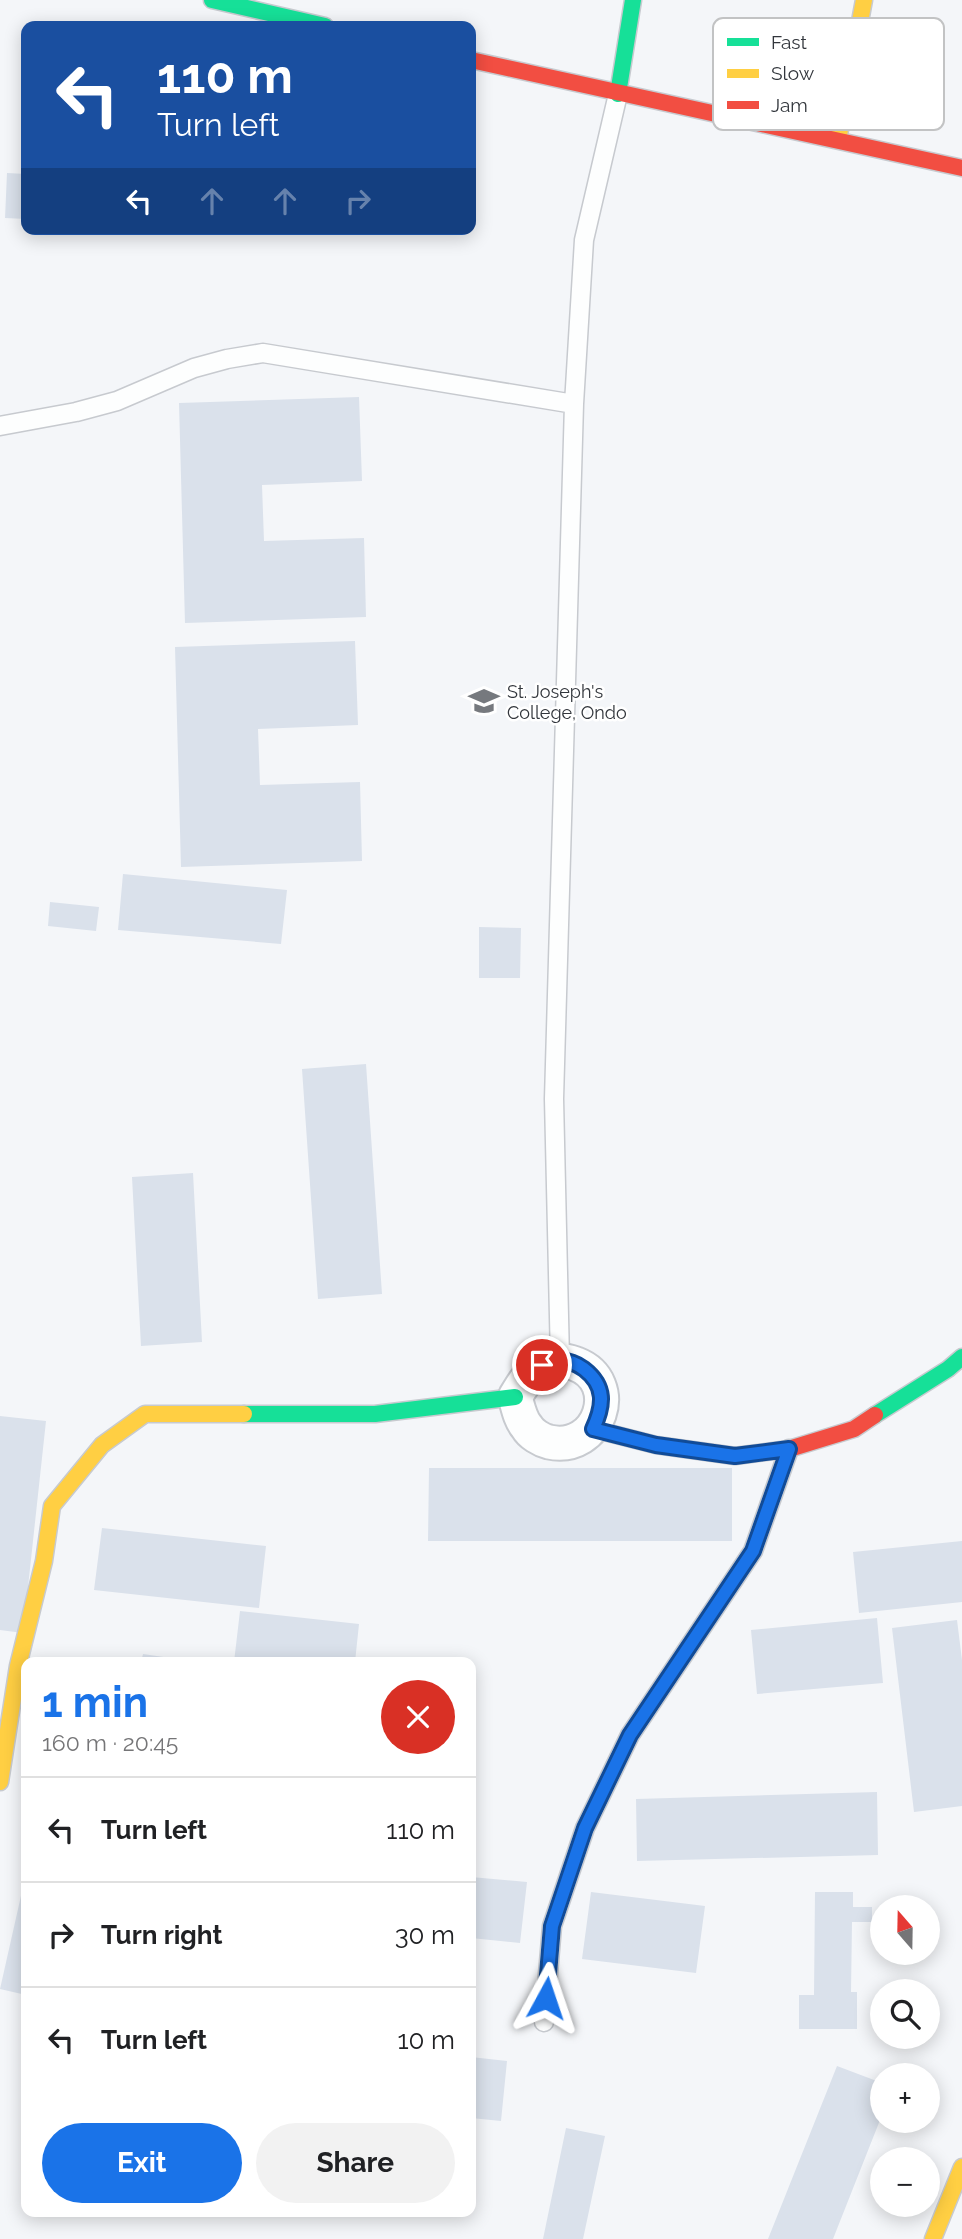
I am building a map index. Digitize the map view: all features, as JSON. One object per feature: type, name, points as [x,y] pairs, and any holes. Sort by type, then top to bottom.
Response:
[{"type":"street","points":[[212,0],[303,21]]},
{"type":"street","points":[[618,94],[633,0]]},
{"type":"street","points":[[861,18],[864,0]]},
{"type":"street","points":[[476,61],[713,114]]},
{"type":"street","points":[[790,130],[962,168]]},
{"type":"street","points":[[838,140],[840,130]]},
{"type":"street","points":[[593,1429],[656,1445],[735,1456],[789,1449],[854,1429],[948,1369],[962,1357]]},
{"type":"street","points":[[560,1360],[578,1364],[593,1376],[601,1392],[601,1411],[593,1429],[579,1440],[561,1444],[542,1440],[527,1429],[515,1397],[527,1377],[542,1365],[560,1360]]},
{"type":"street","points":[[0,1782],[18,1666],[44,1562],[52,1506],[102,1445],[145,1414],[375,1415],[515,1397]]},
{"type":"street","points":[[933,2239],[962,2167]]},
{"type":"lane","points":[[560,1360],[554,1099],[574,404],[584,240],[618,94]]},
{"type":"lane","points":[[0,426],[76,412],[117,401],[194,368],[227,359],[263,354],[574,404]]},
{"type":"lane","points":[[544,2022],[552,1926],[585,1828],[630,1735],[753,1551],[789,1449]]},
{"type":"building","points":[[7,173],[21,174],[21,219],[5,218]]},
{"type":"building","points":[[359,397],[362,481],[262,485],[264,541],[364,538],[366,617],[185,623],[179,403]]},
{"type":"building","points":[[355,641],[358,725],[258,729],[260,785],[360,782],[362,861],[181,867],[175,647]]},
{"type":"building","points":[[123,874],[287,890],[281,944],[118,930]]},
{"type":"building","points":[[50,902],[99,907],[96,931],[48,926]]},
{"type":"building","points":[[479,927],[521,928],[520,978],[479,978]]},
{"type":"building","points":[[366,1064],[382,1294],[318,1299],[302,1069]]},
{"type":"building","points":[[193,1173],[202,1342],[141,1346],[132,1177]]},
{"type":"building","points":[[0,1416],[46,1421],[23,1633],[0,1630]]},
{"type":"building","points":[[429,1468],[732,1468],[732,1541],[428,1541]]},
{"type":"building","points":[[102,1528],[266,1546],[259,1608],[94,1590]]},
{"type":"building","points":[[962,1541],[962,1602],[859,1613],[853,1552]]},
{"type":"building","points":[[240,1611],[359,1624],[356,1657],[235,1657]]},
{"type":"building","points":[[877,1618],[883,1683],[757,1694],[751,1630]]},
{"type":"building","points":[[957,1620],[962,1660],[962,1806],[914,1812],[892,1628]]},
{"type":"building","points":[[143,1654],[164,1657],[142,1657]]},
{"type":"building","points":[[877,1792],[878,1855],[637,1861],[636,1799]]},
{"type":"building","points":[[476,1877],[527,1882],[520,1943],[476,1939]]},
{"type":"building","points":[[591,1892],[705,1906],[696,1973],[582,1959]]},
{"type":"building","points":[[815,1892],[853,1892],[853,1907],[870,1907],[870,1922],[852,1922],[851,1992],[857,1992],[857,2029],[799,2029],[799,1995],[814,1995]]},
{"type":"building","points":[[21,1896],[21,1994],[0,1989]]},
{"type":"building","points":[[476,2058],[507,2061],[501,2121],[476,2118]]},
{"type":"building","points":[[837,2066],[870,2078],[870,2133],[875,2133],[833,2239],[768,2239]]},
{"type":"building","points":[[566,2128],[605,2136],[583,2239],[543,2239]]},
{"type":"traffic: fast","points":[[212,0],[303,21]]},
{"type":"traffic: fast","points":[[618,94],[633,0]]},
{"type":"traffic: fast","points":[[875,1415],[948,1369],[962,1357]]},
{"type":"traffic: fast","points":[[244,1414],[375,1414],[515,1397]]},
{"type":"traffic: slow","points":[[861,18],[864,0]]},
{"type":"traffic: slow","points":[[838,140],[840,130]]},
{"type":"traffic: slow","points":[[0,1782],[18,1666],[44,1561],[52,1506],[102,1445],[145,1414],[244,1414]]},
{"type":"traffic: slow","points":[[933,2239],[962,2167]]},
{"type":"traffic: jam","points":[[476,61],[713,113]]},
{"type":"traffic: jam","points":[[789,130],[962,168]]},
{"type":"traffic: jam","points":[[593,1429],[656,1445],[735,1456],[789,1449],[854,1429],[875,1415]]},
{"type":"place","name":"St. Joseph's College, Ondo","points":[[484,701]]},
{"type":"route","points":[[542,1365],[560,1360],[578,1364],[593,1376],[601,1392],[601,1411],[593,1429],[656,1445],[735,1456],[789,1449],[753,1551],[630,1735],[585,1828],[552,1926],[546,1998]]}]
